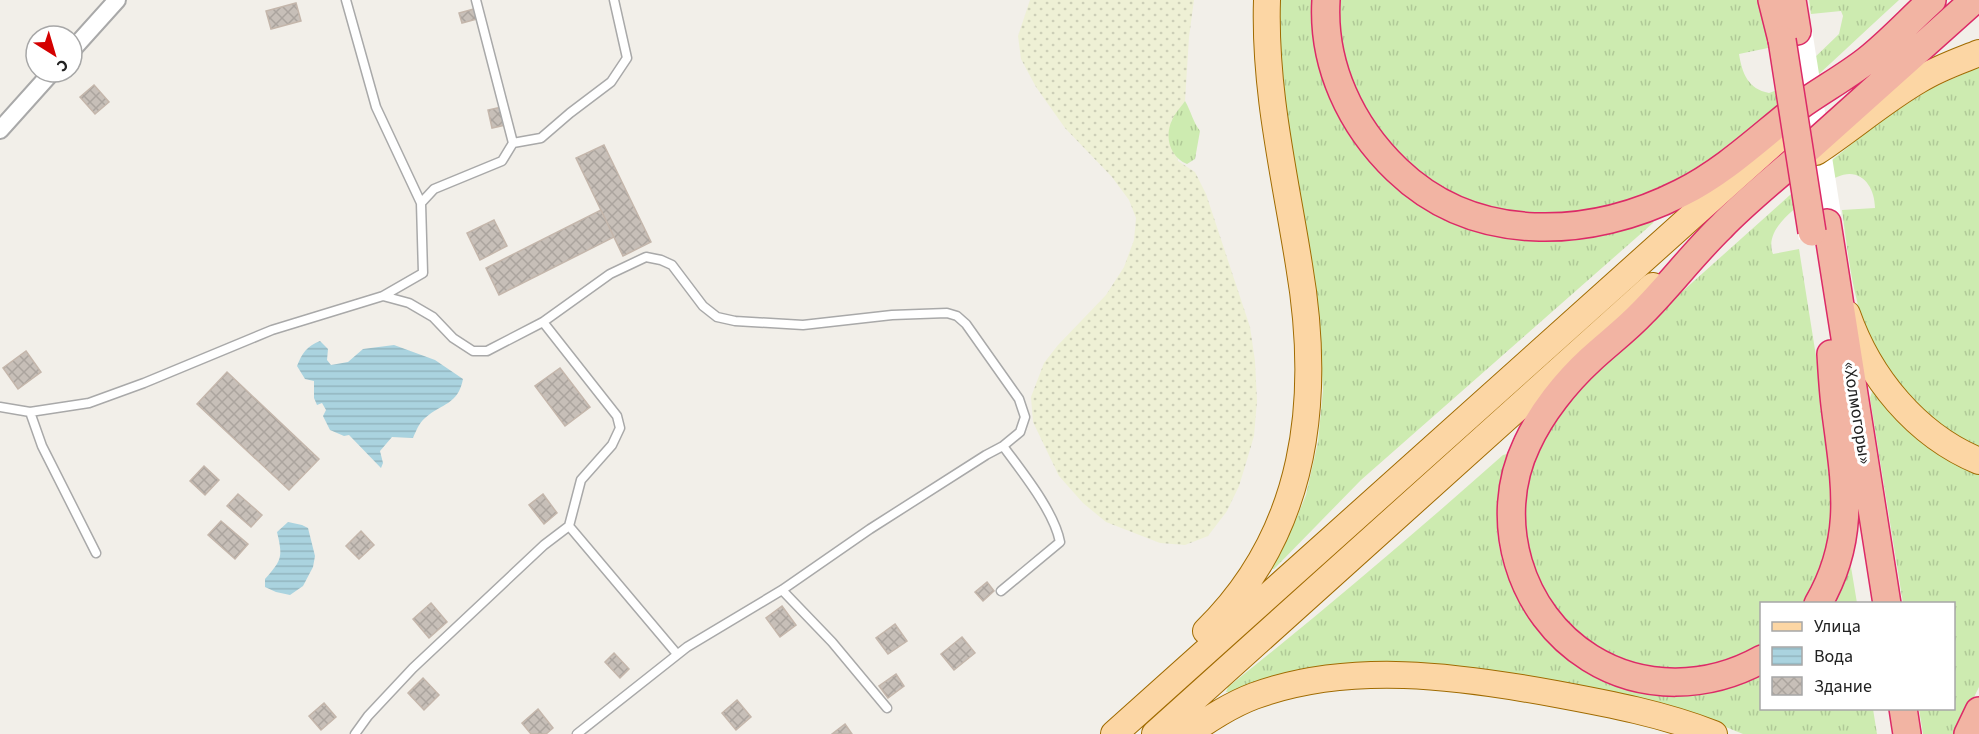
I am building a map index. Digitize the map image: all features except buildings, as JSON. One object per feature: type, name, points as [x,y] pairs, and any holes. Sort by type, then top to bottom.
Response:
[{"type":"highway","points":[[1326,0],[1329,46],[1338,81],[1352,113],[1375,147],[1404,176],[1422,191],[1442,202],[1483,218],[1519,226],[1557,228],[1589,225],[1641,210],[1682,192],[1730,162],[1799,107],[1866,61],[1924,7]]},
{"type":"highway","points":[[1774,0],[1789,36],[1819,227]]},
{"type":"highway","points":[[1789,36],[1793,0]]},
{"type":"highway","points":[[1760,660],[1733,673],[1680,682],[1634,677],[1592,660],[1567,642],[1536,604],[1517,561],[1510,526],[1511,505],[1519,465],[1526,444],[1552,404],[1588,361],[1641,315],[1721,226],[1974,0]]},
{"type":"highway","name":"«Холмогоры»","points":[[1819,227],[1831,350],[1870,602]]},
{"type":"highway","name":"«Холмогоры»","points":[[1819,227],[1887,602]]},
{"type":"highway","points":[[1818,602],[1838,560],[1846,513],[1844,464],[1835,405],[1831,350]]},
{"type":"highway","points":[[1887,710],[1891,734]]},
{"type":"highway","points":[[1903,710],[1907,734]]},
{"type":"highway","points":[[1968,734],[1979,711]]},
{"type":"main road","points":[[1103,734],[1217,621],[1254,573],[1286,511],[1303,452],[1309,356],[1306,317],[1300,267],[1273,115],[1266,40],[1267,0]]},
{"type":"main road","points":[[1773,180],[1850,130],[1921,79],[1979,52]]},
{"type":"main road","points":[[1114,734],[1866,61]]},
{"type":"main road","points":[[1155,734],[1721,226]]},
{"type":"main road","points":[[1819,227],[1853,331],[1871,365],[1895,398],[1923,427],[1952,448],[1979,461]]},
{"type":"main road","points":[[1187,734],[1253,696],[1306,682],[1368,675],[1455,679],[1548,693],[1632,709],[1676,720],[1714,734]]},
{"type":"street","points":[[84,37],[117,0]]},
{"type":"street","points":[[0,130],[41,84]]},
{"type":"lane","points":[[0,407],[30,412],[89,403],[144,383],[272,330],[383,296],[423,273],[422,203],[376,107],[346,0]]},
{"type":"lane","points":[[422,203],[434,189],[502,161],[513,142],[476,0]]},
{"type":"lane","points":[[513,142],[541,138],[570,112],[611,82],[627,58],[614,0]]},
{"type":"lane","points":[[383,296],[409,303],[433,317],[453,338],[473,351],[487,351],[543,322],[610,274],[646,257],[661,260],[672,266],[703,306],[717,317],[735,321],[803,325],[892,315],[947,313],[957,316],[966,324],[1019,399],[1025,417],[1020,432],[1003,446],[986,454],[870,529],[782,590],[677,654],[577,734]]},
{"type":"lane","points":[[355,734],[368,716],[413,668],[544,545],[568,526],[581,480],[612,445],[620,428],[617,416],[543,322]]},
{"type":"lane","points":[[30,412],[42,446],[96,553]]},
{"type":"lane","points":[[1001,591],[1060,542],[1058,532],[1032,486],[1003,446]]},
{"type":"lane","points":[[568,526],[677,654]]},
{"type":"lane","points":[[782,590],[832,642],[887,708]]},
{"type":"green space","points":[[1030,0],[1194,0],[1185,101],[1171,121],[1178,161],[1195,172],[1206,194],[1250,327],[1257,401],[1254,436],[1239,486],[1227,511],[1208,536],[1185,545],[1160,543],[1106,522],[1083,503],[1059,476],[1033,422],[1031,397],[1044,363],[1106,295],[1124,267],[1134,240],[1136,218],[1129,200],[1112,177],[1065,128],[1036,87],[1021,59],[1018,36]]},
{"type":"green space","points":[[1279,0],[1312,0],[1315,51],[1329,98],[1352,140],[1383,176],[1421,205],[1464,226],[1512,238],[1580,240],[1625,229],[1646,220],[1654,220],[1361,480],[1274,569],[1271,569],[1306,495],[1318,442],[1323,390],[1317,297],[1292,160],[1279,69]]},
{"type":"green space","points":[[1336,0],[1762,0],[1768,48],[1739,54],[1747,79],[1756,88],[1769,93],[1783,88],[1839,34],[1843,16],[1841,11],[1811,14],[1809,0],[1899,0],[1781,108],[1738,141],[1693,170],[1646,194],[1596,209],[1543,214],[1498,209],[1468,199],[1428,178],[1398,152],[1385,138],[1362,105],[1346,69],[1338,31]]},
{"type":"green space","points":[[1979,67],[1979,448],[1932,420],[1900,386],[1874,347],[1862,319],[1855,292],[1842,210],[1875,208],[1874,200],[1869,186],[1860,176],[1846,174],[1833,179],[1781,222],[1772,237],[1771,246],[1773,254],[1799,249],[1835,476],[1829,550],[1811,594],[1805,602],[1760,602],[1760,646],[1735,660],[1673,672],[1634,665],[1599,652],[1559,617],[1536,579],[1522,523],[1528,471],[1551,424],[1591,376],[1617,350],[1800,186],[1879,122],[1930,89]]},
{"type":"green space","points":[[1185,101],[1200,131],[1195,159],[1187,164],[1176,157],[1169,140],[1172,120]]},
{"type":"green space","points":[[1872,392],[1876,394],[1922,442],[1949,460],[1979,475],[1979,687],[1956,734],[1923,734],[1919,710],[1955,710],[1955,602],[1903,602],[1870,398]]},
{"type":"green space","points":[[1507,454],[1500,488],[1497,522],[1504,565],[1512,588],[1538,630],[1571,662],[1598,675],[1683,695],[1709,692],[1760,673],[1760,710],[1873,710],[1877,734],[1743,734],[1701,717],[1406,663],[1368,662],[1321,666],[1261,679],[1226,692],[1228,687],[1367,573],[1503,455]]},
{"type":"green space","points":[[1851,567],[1857,602],[1832,602],[1846,569]]},
{"type":"water","points":[[320,341],[328,349],[327,360],[331,365],[348,362],[363,349],[394,345],[435,360],[463,379],[461,388],[449,403],[423,420],[413,438],[392,437],[380,451],[383,463],[381,468],[349,435],[344,436],[330,430],[323,416],[326,410],[322,403],[317,405],[314,398],[314,381],[305,379],[297,366],[306,350]]},
{"type":"water","points":[[288,522],[308,528],[315,556],[313,567],[303,586],[290,595],[265,587],[265,579],[280,558],[277,532]]},
{"type":"pier","points":[[1811,23],[1841,214],[1799,240],[1769,48]]}]
